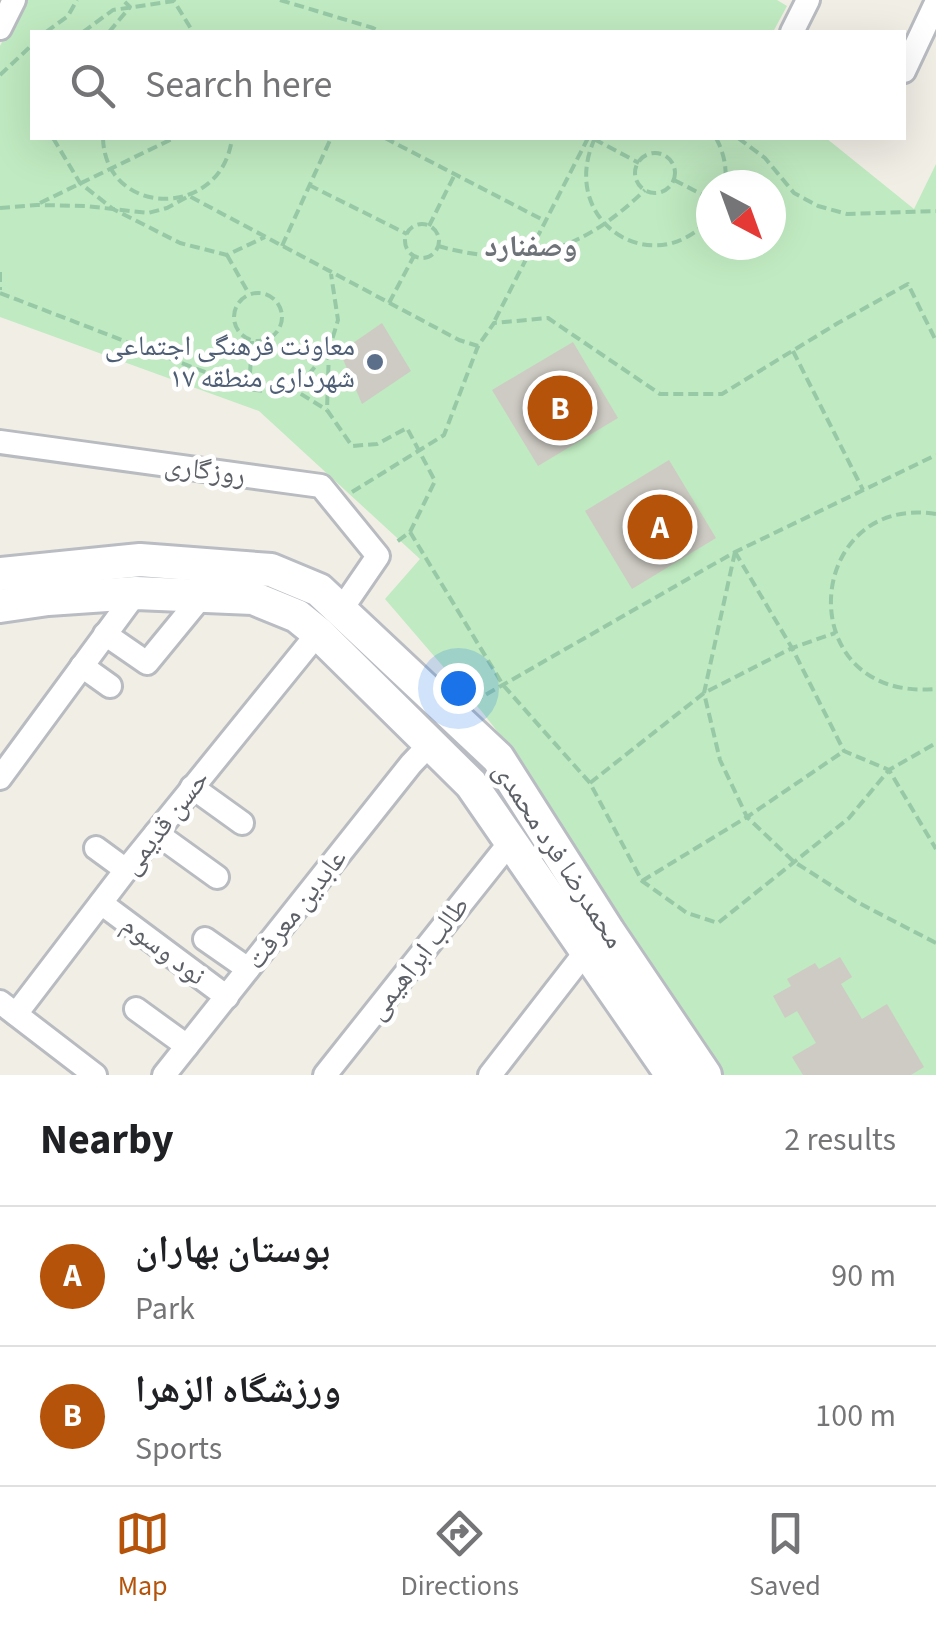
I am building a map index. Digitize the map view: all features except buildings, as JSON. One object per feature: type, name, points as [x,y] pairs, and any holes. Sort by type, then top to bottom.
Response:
[{"type":"main road","name":"محمدرضا فرد محمدی","points":[[0,574],[140,560],[272,570],[319,590],[329,622],[430,744],[471,784],[587,950],[662,1070]]},
{"type":"main road","name":"محمدرضا فرد محمدی","points":[[0,606],[136,593],[253,598],[297,616],[329,622],[452,714],[498,758],[706,1075]]},
{"type":"street","points":[[0,28],[14,0]]},
{"type":"street","points":[[793,30],[808,0]]},
{"type":"street","points":[[906,67],[936,3]]},
{"type":"street","name":"روزگاری","points":[[0,442],[321,486],[378,556]]},
{"type":"street","name":"حسن قدیمی","points":[[8,1008],[101,903],[378,556]]},
{"type":"street","points":[[0,778],[136,593]]},
{"type":"street","points":[[105,634],[148,664],[202,596]]},
{"type":"street","points":[[82,666],[110,686]]},
{"type":"street","name":"عابدین معرفت","points":[[164,1075],[430,744]]},
{"type":"street","points":[[192,787],[242,823]]},
{"type":"street","points":[[156,833],[217,877]]},
{"type":"street","name":"طالب ابراهیمی","points":[[325,1075],[511,841]]},
{"type":"street","points":[[96,848],[126,870]]},
{"type":"street","name":"نود وسوم","points":[[101,903],[226,997]]},
{"type":"street","points":[[204,939],[248,970]]},
{"type":"street","points":[[490,1075],[587,950]]},
{"type":"street","points":[[8,1008],[95,1075]]},
{"type":"street","points":[[136,1010],[187,1046]]},
{"type":"path","points":[[49,30],[68,16],[77,0]]},
{"type":"path","points":[[123,0],[130,7]]},
{"type":"path","points":[[280,0],[377,30]]},
{"type":"path","points":[[86,30],[113,10],[174,1],[191,30]]},
{"type":"path","points":[[112,30],[130,7]]},
{"type":"path","points":[[0,75],[30,46]]},
{"type":"path","points":[[54,140],[80,183],[113,209],[180,243],[228,255],[265,238]]},
{"type":"path","points":[[103,140],[110,168],[125,185],[145,196],[167,200],[189,196],[458,340],[478,346]]},
{"type":"path","points":[[36,205],[170,140]]},
{"type":"path","points":[[0,208],[86,206],[148,213],[167,208],[207,186],[221,171],[232,140]]},
{"type":"path","points":[[282,246],[330,140]]},
{"type":"path","points":[[389,140],[545,221]]},
{"type":"path","points":[[335,503],[444,435],[478,346],[591,140]]},
{"type":"path","points":[[591,140],[585,184],[592,206],[605,225],[642,244],[664,244],[696,232]]},
{"type":"path","points":[[596,140],[639,163]]},
{"type":"path","points":[[717,140],[726,170]]},
{"type":"path","points":[[741,140],[765,158],[794,193],[818,206],[848,214],[936,212]]},
{"type":"path","points":[[650,154],[663,155],[673,164],[674,180],[664,191],[646,190],[636,175],[639,163],[650,154]]},
{"type":"path","points":[[429,226],[456,174]]},
{"type":"path","points":[[674,180],[696,191]]},
{"type":"path","points":[[310,185],[407,234]]},
{"type":"path","points":[[438,246],[467,254],[528,256],[584,238],[646,190]]},
{"type":"path","points":[[419,224],[429,226],[436,232],[438,246],[431,255],[414,256],[405,244],[407,234],[419,224]]},
{"type":"path","points":[[228,255],[249,294]]},
{"type":"path","points":[[389,303],[414,256]]},
{"type":"path","points":[[326,410],[328,350],[338,320],[331,271]]},
{"type":"path","points":[[0,272],[0,291],[248,389],[272,392],[287,386],[309,374],[328,350]]},
{"type":"path","points":[[494,323],[548,318],[660,394],[722,394],[908,284],[936,341]]},
{"type":"path","points":[[249,294],[266,294],[282,312],[280,328],[268,339],[252,341],[239,333],[233,318],[237,304],[249,294]]},
{"type":"path","points":[[248,389],[252,341]]},
{"type":"path","points":[[793,350],[863,490]]},
{"type":"path","points":[[287,386],[326,410],[352,446],[378,444],[407,428],[435,481],[410,532],[378,556]]},
{"type":"path","points":[[452,714],[736,552],[936,454]]},
{"type":"path","points":[[936,514],[919,511],[891,516],[866,529],[846,550],[833,576],[830,604],[835,633],[850,659],[874,679],[903,690],[936,689]]},
{"type":"path","points":[[410,532],[502,685],[590,783],[642,882],[687,913],[718,923],[850,818],[889,770],[936,743]]},
{"type":"path","points":[[736,552],[792,648],[844,751],[889,770],[936,849]]},
{"type":"path","points":[[736,552],[704,692],[720,760],[746,816],[793,861],[858,902],[936,943]]},
{"type":"path","points":[[590,783],[704,692],[792,648],[835,633]]},
{"type":"path","points":[[642,882],[844,751]]},
{"type":"green space","points":[[23,0],[777,0],[787,6],[774,30],[30,30],[30,140],[828,140],[914,209],[936,164],[936,1075],[717,1075],[521,762],[385,599],[420,559],[259,411],[0,317],[0,46]]},
{"type":"place","name":"معاونت فرهنگی اجتماعی شهرداری منطقه ۱۷","points":[[375,362]]},
{"type":"place","name":"ورزشگاه الزهرا","points":[[560,408]]},
{"type":"place","name":"بوستان بهاران","points":[[660,527]]},
{"type":"district","name":"وصفنارد","points":[[531,246]]}]
